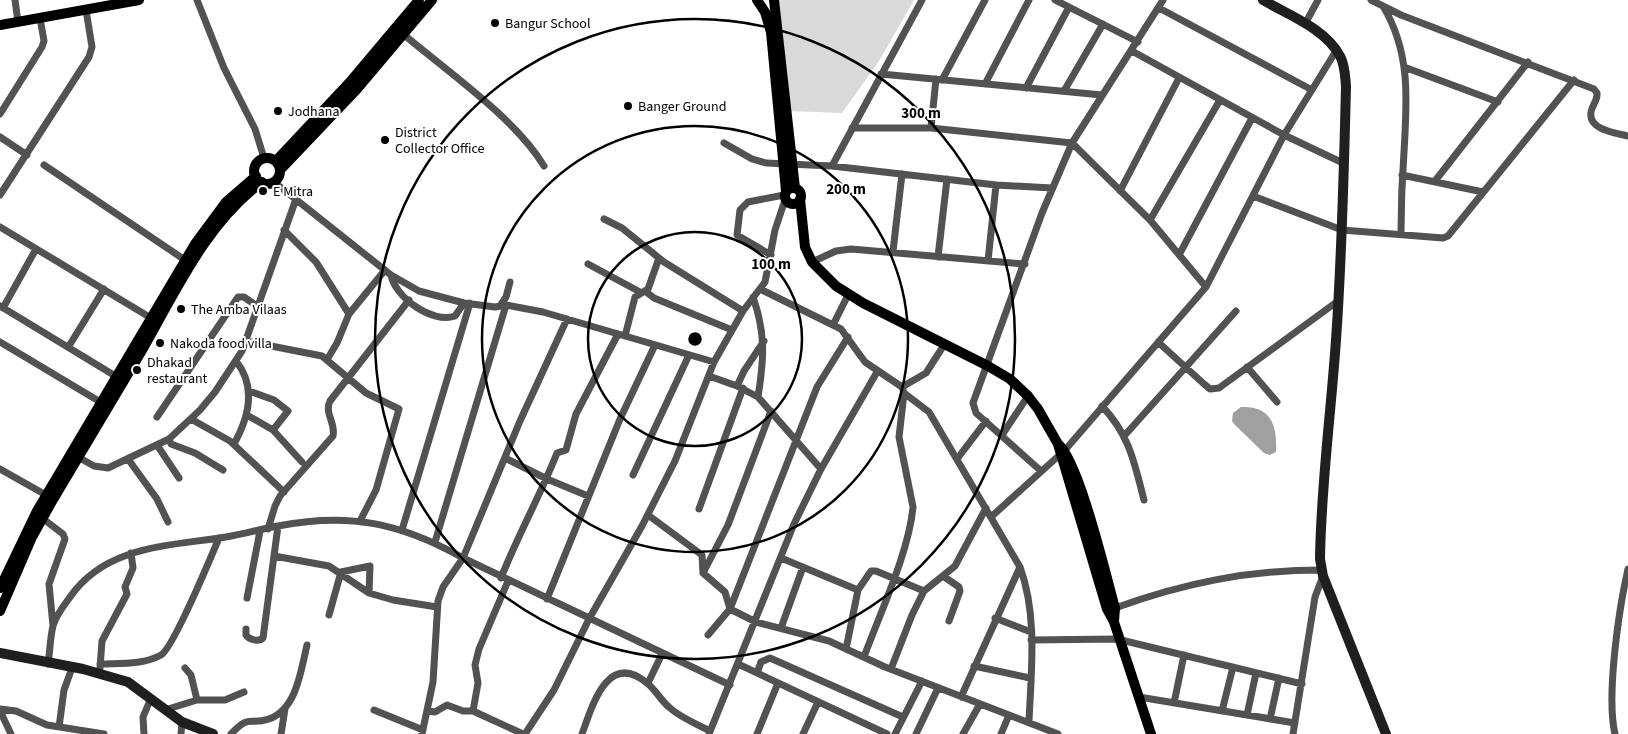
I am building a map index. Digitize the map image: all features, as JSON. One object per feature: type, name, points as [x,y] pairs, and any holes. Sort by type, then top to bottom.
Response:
[{"type":"main road","points":[[0,26],[139,0]]},
{"type":"main road","points":[[0,588],[23,537],[46,495],[185,260],[213,217],[235,192],[259,179],[274,182],[278,166],[419,0]]},
{"type":"main road","points":[[278,166],[345,102],[432,0]]},
{"type":"main road","points":[[757,0],[769,21],[788,163]]},
{"type":"main road","points":[[774,0],[788,163],[788,193],[793,204],[800,199]]},
{"type":"main road","points":[[259,179],[255,168],[264,158],[278,166]]},
{"type":"main road","points":[[0,611],[42,518],[78,457],[214,231],[259,179]]},
{"type":"main road","points":[[788,193],[801,194],[805,247],[812,262],[848,295],[988,366],[1010,379],[1028,396],[1061,449],[1090,520],[1114,608],[1114,622]]},
{"type":"main road","points":[[1061,449],[1107,609],[1114,622],[1151,734]]},
{"type":"street","points":[[15,0],[18,22]]},
{"type":"street","points":[[197,0],[224,68],[255,130],[264,158]]},
{"type":"street","points":[[832,166],[922,0]]},
{"type":"street","points":[[931,128],[939,80],[985,0]]},
{"type":"street","points":[[985,84],[1029,0]]},
{"type":"street","points":[[1055,0],[1138,42]]},
{"type":"street","points":[[1042,471],[976,412],[973,403],[1052,188],[1072,143],[1163,0]]},
{"type":"street","points":[[1263,0],[1324,37],[1336,51],[1344,69],[1346,86],[1338,301],[1321,514],[1322,573],[1315,597],[1293,734]]},
{"type":"street","points":[[1305,24],[1318,0]]},
{"type":"street","points":[[1371,0],[1574,80],[1597,93],[1591,110],[1591,117],[1595,123],[1610,132],[1628,136]]},
{"type":"street","points":[[1383,6],[1393,24],[1404,67],[1407,91],[1401,233]]},
{"type":"street","points":[[1026,88],[1069,7]]},
{"type":"street","points":[[1159,8],[1312,90]]},
{"type":"street","points":[[0,195],[90,57],[92,47],[86,10]]},
{"type":"street","points":[[0,114],[42,47],[44,41],[40,18]]},
{"type":"street","points":[[1064,92],[1103,24]]},
{"type":"street","points":[[403,34],[500,115],[532,146],[544,166]]},
{"type":"street","points":[[1132,51],[1284,135],[1343,163]]},
{"type":"street","points":[[991,517],[1042,471],[1102,406],[1206,287],[1284,135],[1336,51]]},
{"type":"street","points":[[1435,181],[1528,62]]},
{"type":"street","points":[[1404,67],[1498,102]]},
{"type":"street","points":[[881,74],[1102,95]]},
{"type":"street","points":[[1120,191],[1179,78]]},
{"type":"street","points":[[1253,196],[1342,230],[1401,233],[1443,238],[1448,236],[1574,80]]},
{"type":"street","points":[[1150,220],[1220,100]]},
{"type":"street","points":[[1179,255],[1252,118]]},
{"type":"street","points":[[852,128],[931,128],[1072,143],[1150,220],[1206,287]]},
{"type":"street","points":[[0,137],[27,156]]},
{"type":"street","points":[[724,143],[752,159],[766,163],[832,166],[996,185],[1052,188]]},
{"type":"street","points":[[44,165],[185,260]]},
{"type":"street","points":[[893,252],[902,174]]},
{"type":"street","points":[[1402,175],[1483,192]]},
{"type":"street","points":[[938,256],[948,179]]},
{"type":"street","points":[[274,182],[384,270],[419,291],[467,303],[503,305],[543,312],[714,362]]},
{"type":"street","points":[[988,261],[996,185]]},
{"type":"street","points":[[427,711],[435,712],[447,705],[463,711],[473,711],[524,734],[554,690],[589,619],[648,514],[674,461],[714,362],[743,311],[765,282],[775,230],[788,193]]},
{"type":"street","points":[[771,255],[737,235],[736,229],[740,210],[748,202],[788,193]]},
{"type":"street","points":[[78,457],[101,468],[111,468],[128,460],[169,438],[191,419],[215,392],[236,361],[246,342],[296,198]]},
{"type":"street","points":[[604,219],[622,228],[659,258],[743,311]]},
{"type":"street","points":[[0,227],[151,318]]},
{"type":"street","points":[[284,230],[316,262],[349,314]]},
{"type":"street","points":[[36,249],[1,307],[118,376]]},
{"type":"street","points":[[812,262],[836,251],[893,252],[1025,264]]},
{"type":"street","points":[[473,711],[478,683],[475,666],[479,649],[505,579],[515,542],[547,479],[557,453],[566,450],[576,414],[621,335],[633,302],[643,292],[659,258]]},
{"type":"street","points":[[588,264],[654,298],[732,330]]},
{"type":"street","points":[[328,358],[338,343],[349,314],[384,270]]},
{"type":"street","points":[[391,275],[395,286],[424,311],[451,318],[459,314],[467,303]]},
{"type":"street","points":[[435,542],[510,282]]},
{"type":"street","points":[[69,346],[104,289]]},
{"type":"street","points":[[760,289],[833,325],[848,337],[865,362],[877,372],[891,378],[929,412],[1020,567],[1025,582],[1032,640],[1029,722]]},
{"type":"street","points":[[833,325],[848,295]]},
{"type":"street","points":[[157,417],[238,297],[244,298],[257,306]]},
{"type":"street","points":[[753,297],[761,321],[764,341],[758,397]]},
{"type":"street","points":[[246,598],[264,530],[274,506],[333,436],[334,430],[328,406],[409,300]]},
{"type":"street","points":[[1158,342],[1210,389],[1219,388],[1338,301]]},
{"type":"street","points":[[402,530],[467,303]]},
{"type":"street","points":[[1125,435],[1236,310]]},
{"type":"street","points":[[374,710],[422,732],[434,673],[437,607],[440,593],[463,558],[567,319]]},
{"type":"street","points":[[708,635],[730,609],[817,386],[848,337]]},
{"type":"street","points":[[699,509],[744,371],[764,341]]},
{"type":"street","points":[[0,342],[102,403]]},
{"type":"street","points":[[246,342],[328,358],[366,393],[396,406],[400,411],[376,490],[360,521]]},
{"type":"street","points":[[547,599],[620,419],[655,345]]},
{"type":"street","points":[[864,657],[907,540],[913,507],[899,437],[903,390],[926,373],[944,345]]},
{"type":"street","points":[[633,475],[688,355]]},
{"type":"street","points":[[234,444],[243,428],[247,415],[249,390],[246,375],[236,361]]},
{"type":"street","points":[[1247,368],[1277,402]]},
{"type":"street","points":[[582,734],[594,698],[607,680],[617,675],[628,674],[648,683],[675,713],[709,733],[756,622],[794,524],[821,468],[877,372]]},
{"type":"street","points":[[709,376],[740,387],[758,397],[821,468]]},
{"type":"street","points":[[249,390],[274,400],[288,411],[273,430]]},
{"type":"street","points":[[1002,435],[1028,396]]},
{"type":"street","points":[[1102,406],[1116,421],[1125,435],[1144,500]]},
{"type":"street","points":[[703,573],[728,525],[771,411]]},
{"type":"street","points":[[247,415],[273,430],[302,462]]},
{"type":"street","points":[[191,419],[234,444],[284,492]]},
{"type":"street","points":[[956,459],[986,421]]},
{"type":"street","points":[[169,438],[171,444],[196,453],[223,470]]},
{"type":"street","points":[[157,445],[179,478]]},
{"type":"street","points":[[505,458],[547,479],[588,496]]},
{"type":"street","points":[[128,460],[157,499],[168,522]]},
{"type":"street","points":[[0,470],[46,495]]},
{"type":"street","points":[[891,669],[912,615],[924,591],[955,566],[986,508]]},
{"type":"street","points":[[648,514],[702,555],[703,573],[726,592],[730,609]]},
{"type":"street","points":[[42,518],[63,534],[65,539],[48,584],[53,627],[48,664]]},
{"type":"street","points":[[53,627],[60,610],[88,576],[102,566],[131,553],[154,546],[219,538],[278,526],[314,521],[360,521],[402,530],[435,542],[505,579],[730,685]]},
{"type":"street","points":[[246,629],[246,635],[249,639],[259,640],[263,638],[278,526]]},
{"type":"street","points":[[0,653],[72,668],[100,669],[148,660],[165,652],[177,633],[219,538]]},
{"type":"street","points":[[100,669],[102,641],[126,594],[125,586],[133,568],[131,553]]},
{"type":"street","points":[[274,556],[330,566],[341,572],[356,586],[369,593],[393,600],[437,607]]},
{"type":"street","points":[[781,558],[858,590]]},
{"type":"street","points":[[341,572],[370,566],[369,593]]},
{"type":"street","points":[[781,628],[803,567]]},
{"type":"street","points":[[961,697],[995,618],[1020,567]]},
{"type":"street","points":[[1615,734],[1612,721],[1612,699],[1628,569]]},
{"type":"street","points":[[846,649],[858,590],[871,571],[893,577],[924,591]]},
{"type":"street","points":[[1114,608],[1149,596],[1213,579],[1259,571],[1322,573]]},
{"type":"street","points":[[329,615],[341,572]]},
{"type":"street","points":[[1322,573],[1386,734]]},
{"type":"street","points":[[943,576],[959,586],[960,591],[949,621]]},
{"type":"street","points":[[730,609],[756,622],[828,641],[891,669],[1058,734]]},
{"type":"street","points":[[995,618],[1031,632]]},
{"type":"street","points":[[1032,640],[1120,640],[1302,684]]},
{"type":"street","points":[[281,734],[285,708],[296,686],[307,645]]},
{"type":"street","points":[[648,683],[662,654]]},
{"type":"street","points":[[1174,703],[1184,655]]},
{"type":"street","points":[[757,673],[761,662],[770,658],[904,717]]},
{"type":"street","points":[[738,664],[888,734]]},
{"type":"street","points":[[974,666],[1030,678]]},
{"type":"street","points":[[1222,711],[1233,667]]},
{"type":"street","points":[[58,727],[64,690],[72,668]]},
{"type":"street","points":[[185,668],[191,676],[197,700]]},
{"type":"street","points":[[100,669],[128,682],[168,709],[182,722],[213,734]]},
{"type":"street","points":[[1247,716],[1256,673]]},
{"type":"street","points":[[1270,719],[1278,678]]},
{"type":"street","points":[[895,734],[922,681]]},
{"type":"street","points":[[757,734],[778,683]]},
{"type":"street","points":[[916,734],[938,688]]},
{"type":"street","points":[[168,709],[197,700],[225,700],[244,692]]},
{"type":"street","points":[[1139,697],[1295,723]]},
{"type":"street","points":[[144,734],[143,717],[151,698]]},
{"type":"street","points":[[803,734],[818,702]]},
{"type":"street","points":[[963,734],[980,704]]},
{"type":"street","points":[[231,734],[246,721],[269,719],[285,708]]},
{"type":"street","points":[[11,734],[1,711],[16,711],[47,725],[104,734]]},
{"type":"street","points":[[1001,734],[1009,715]]},
{"type":"street","points":[[181,734],[182,722]]},
{"type":"shaded area","points":[[773,0],[914,0],[879,61],[842,113],[787,111]]},
{"type":"shaded area","points":[[1241,407],[1260,410],[1270,419],[1274,426],[1276,452],[1270,455],[1264,453],[1235,425],[1232,421],[1233,413]]},
{"type":"place","name":"Bangur School","points":[[495,23]]},
{"type":"place","name":"Banger Ground","points":[[628,106]]},
{"type":"place","name":"Jodhana","points":[[278,111]]},
{"type":"place","name":"District Collector Office","points":[[385,140]]},
{"type":"place","name":"E Mitra","points":[[263,191]]},
{"type":"place","name":"The Amba Vilaas","points":[[181,309]]},
{"type":"place","name":"Nakoda food villa","points":[[160,343]]},
{"type":"place","name":"Dhakad restaurant","points":[[137,370]]}]
